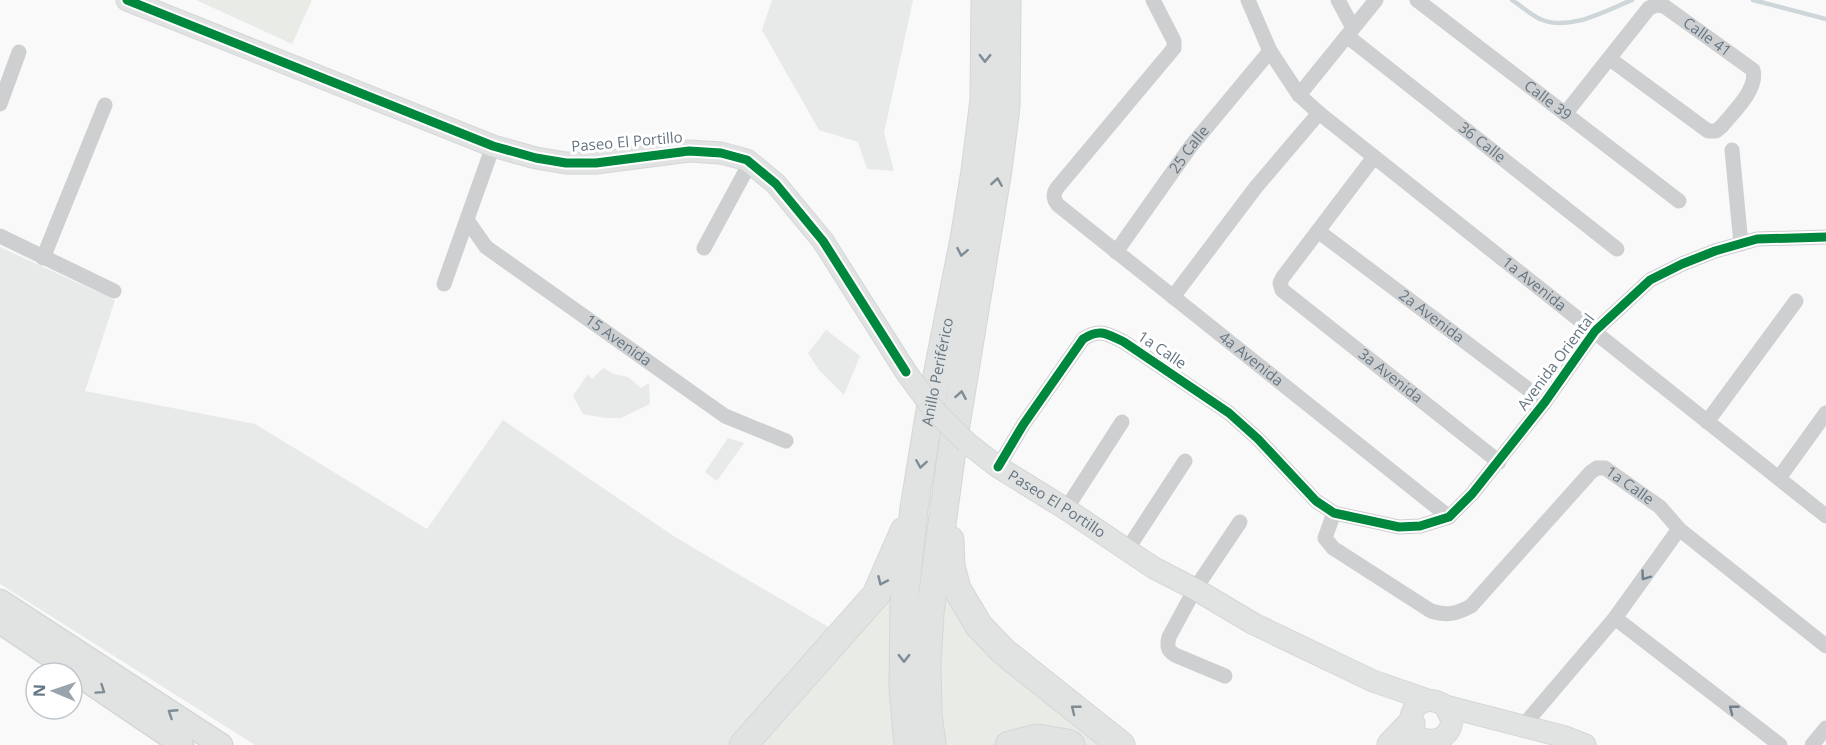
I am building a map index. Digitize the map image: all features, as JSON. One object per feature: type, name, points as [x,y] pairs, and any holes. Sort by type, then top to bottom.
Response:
[{"type":"highway","name":"Anillo Periférico","points":[[908,745],[903,688],[904,603],[914,508],[929,416],[975,171],[984,100],[985,0]]},
{"type":"highway","name":"Anillo Periférico","points":[[932,745],[928,714],[927,663],[930,613],[947,483],[998,170],[1006,107],[1007,0]]},
{"type":"highway","points":[[947,483],[951,566],[957,588],[979,626],[1004,652],[1121,745]]},
{"type":"highway","points":[[744,745],[876,595],[914,508]]},
{"type":"highway","points":[[1009,745],[1036,738],[1071,745]]},
{"type":"main road","name":"Paseo El Portillo","points":[[127,0],[493,146],[536,158],[567,163],[596,163],[689,151],[721,153],[750,163],[776,183],[823,241],[906,372],[933,409],[966,442],[998,467],[1154,568],[1254,624],[1373,681],[1437,703],[1565,737],[1584,745]]},
{"type":"main road","points":[[0,601],[221,745]]},
{"type":"main road","points":[[0,622],[182,745]]},
{"type":"main road","name":"Paseo El Portillo","points":[[1373,681],[1406,732]]},
{"type":"main road","points":[[1439,740],[1452,720],[1450,712],[1437,703],[1417,706],[1406,732],[1422,739],[1439,740],[1484,724],[1502,722]]},
{"type":"street","name":"4a Avenida","points":[[1152,0],[1174,41],[1174,48],[1057,188],[1054,192],[1054,200],[1449,517]]},
{"type":"street","name":"1a Avenida","points":[[1248,0],[1270,51],[1299,95],[1319,113],[1826,516]]},
{"type":"street","points":[[1338,0],[1350,32]]},
{"type":"street","points":[[1299,95],[1376,0]]},
{"type":"street","name":"Calle 39","points":[[1417,0],[1679,201]]},
{"type":"street","name":"Calle 41","points":[[1565,114],[1649,9],[1657,5],[1664,6],[1754,70],[1755,78],[1752,87],[1716,131],[1708,131],[1610,59]]},
{"type":"street","name":"36 Calle","points":[[1350,32],[1617,249]]},
{"type":"street","points":[[0,104],[19,51]]},
{"type":"street","name":"25 Calle","points":[[1116,252],[1191,146],[1270,51]]},
{"type":"street","points":[[44,258],[105,105]]},
{"type":"street","points":[[1173,297],[1256,187],[1319,113]]},
{"type":"street","points":[[444,284],[493,146]]},
{"type":"street","points":[[1732,150],[1741,244]]},
{"type":"street","points":[[1318,231],[1374,157]]},
{"type":"street","points":[[704,248],[750,163]]},
{"type":"street","name":"15 Avenida","points":[[467,220],[486,247],[725,416],[786,441]]},
{"type":"street","name":"3a Avenida","points":[[1318,231],[1283,278],[1280,283],[1282,290],[1499,462]]},
{"type":"street","name":"2a Avenida","points":[[1318,231],[1545,402]]},
{"type":"street","points":[[0,236],[114,291]]},
{"type":"street","name":"Avenida Oriental","points":[[1449,517],[1499,462],[1595,331],[1650,280],[1682,264],[1756,239],[1826,237]]},
{"type":"street","points":[[1707,422],[1797,301]]},
{"type":"street","name":"1a Calle","points":[[998,467],[1023,425],[1083,339],[1093,332],[1105,333],[1124,342],[1229,413],[1258,439],[1316,501],[1334,513],[1325,538],[1333,548],[1431,611],[1443,615],[1457,614],[1471,606],[1597,468],[1605,468],[1660,507],[1679,529]]},
{"type":"street","points":[[1779,478],[1826,413]]},
{"type":"street","points":[[1066,509],[1122,422]]},
{"type":"street","points":[[1127,550],[1185,460]]},
{"type":"street","points":[[1334,513],[1400,527],[1420,526],[1449,517]]},
{"type":"street","points":[[1225,676],[1175,655],[1169,651],[1167,646],[1169,637],[1195,589],[1240,522]]},
{"type":"street","points":[[1523,726],[1615,618],[1679,529],[1826,646]]},
{"type":"street","points":[[1615,618],[1780,745]]},
{"type":"street","points":[[1812,745],[1826,728]]},
{"type":"shaded area","points":[[196,0],[312,0],[292,44]]},
{"type":"shaded area","points":[[772,0],[913,0],[884,133],[894,171],[867,169],[858,142],[819,130],[762,30]]},
{"type":"shaded area","points":[[0,247],[115,300],[85,391],[255,424],[427,529],[503,420],[675,537],[832,629],[731,745],[255,745],[0,584]]},
{"type":"shaded area","points":[[826,330],[860,356],[844,395],[819,370],[808,353]]},
{"type":"shaded area","points":[[603,368],[614,374],[628,377],[641,388],[649,383],[650,404],[621,418],[583,414],[573,396],[588,374],[592,379]]},
{"type":"shaded area","points":[[728,438],[744,443],[717,481],[705,472]]},
{"type":"shaded area","points":[[947,483],[957,589],[1121,745],[744,745],[876,595],[914,508]]},
{"type":"waterway","points":[[1512,0],[1540,19],[1563,23],[1575,22],[1632,0]]},
{"type":"waterway","points":[[1753,0],[1826,19]]},
{"type":"cycle path","points":[[127,0],[493,146],[536,158],[566,163],[596,163],[689,151],[721,153],[747,160],[776,184],[823,241],[906,372]]},
{"type":"cycle path","points":[[998,467],[1023,425],[1083,339],[1104,333],[1124,342],[1229,413],[1258,439],[1316,501],[1334,513],[1399,527],[1420,526],[1449,517],[1472,494],[1545,402],[1595,331],[1650,280],[1715,251],[1757,239],[1826,237]]}]
